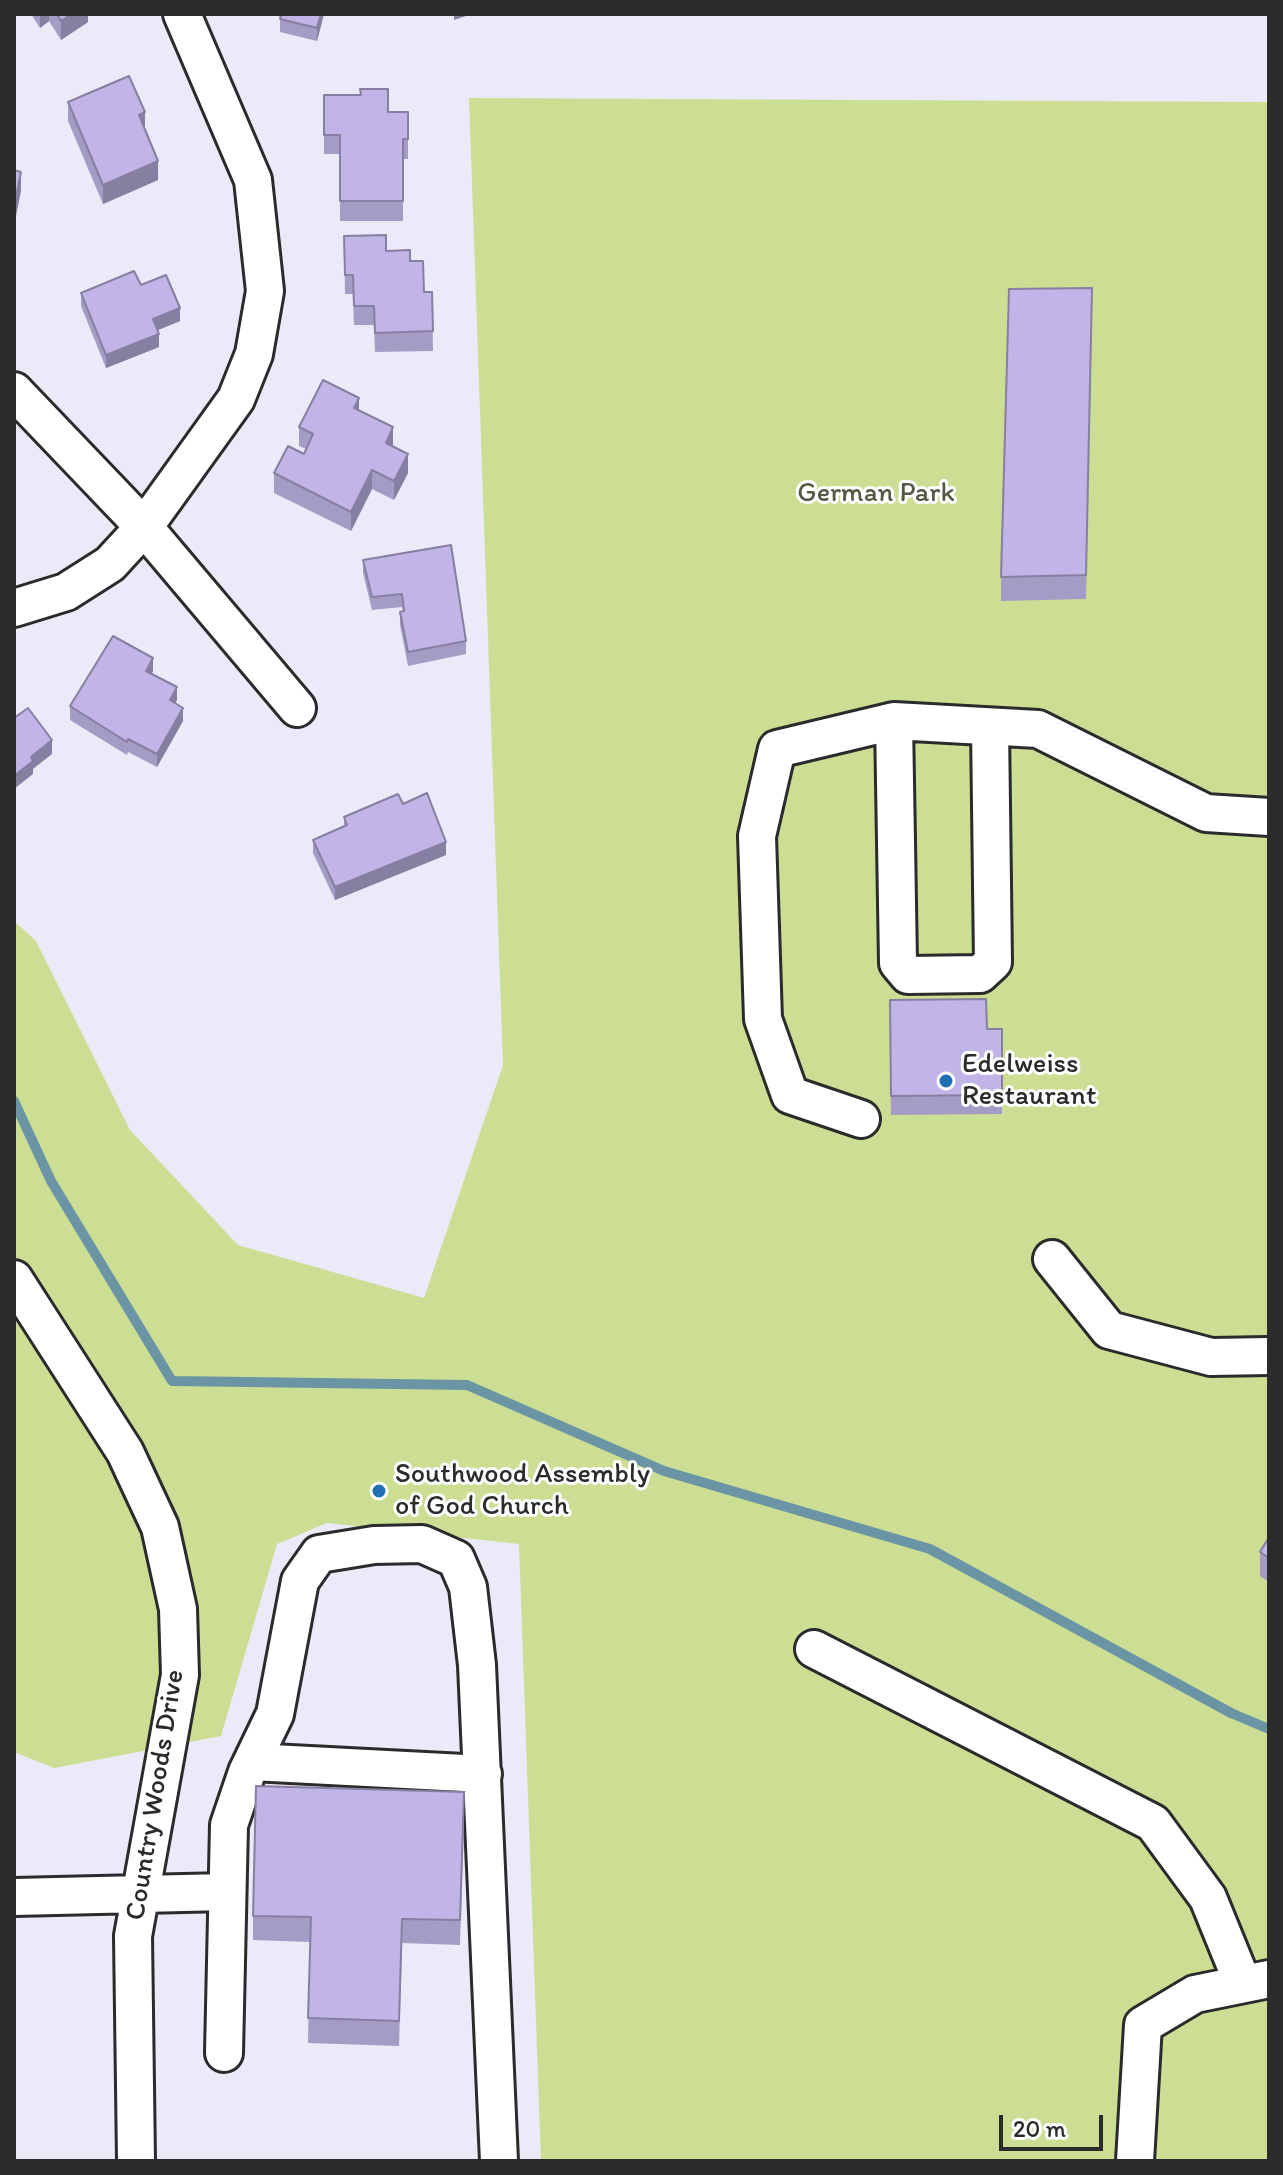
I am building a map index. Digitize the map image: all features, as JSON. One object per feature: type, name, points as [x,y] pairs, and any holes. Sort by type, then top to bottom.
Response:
[{"type":"street","points":[[14,608],[66,592],[110,564],[144,527],[236,399],[254,354],[265,291],[253,180],[182,14]]},
{"type":"street","points":[[14,391],[144,527],[297,708]]},
{"type":"street","points":[[894,721],[898,963],[908,975],[980,974],[993,962],[990,727]]},
{"type":"street","points":[[861,1119],[790,1095],[763,1019],[757,836],[777,749],[894,721],[1038,729],[1206,813],[1269,817]]},
{"type":"street","points":[[1052,1259],[1109,1330],[1211,1357],[1269,1356]]},
{"type":"street","name":"Country Woods Drive","points":[[14,1279],[125,1452],[160,1527],[178,1609],[180,1675],[133,1936],[136,2161]]},
{"type":"street","points":[[224,2053],[229,1825],[252,1762],[275,1714],[300,1581],[319,1554],[374,1545],[422,1544],[456,1559],[468,1587],[477,1665],[483,1774],[499,2161]]},
{"type":"street","points":[[814,1649],[1153,1823],[1208,1898],[1256,1982],[1195,1994],[1143,2025],[1135,2161]]},
{"type":"street","points":[[252,1762],[483,1774]]},
{"type":"street","points":[[14,1897],[226,1892]]},
{"type":"green space","name":"German Park","points":[[469,98],[1269,102],[1269,2161],[541,2161],[519,1544],[327,1523],[277,1544],[221,1736],[54,1768],[14,1752],[14,921],[36,941],[130,1130],[238,1245],[424,1298],[503,1065]]},
{"type":"building","points":[[57,14],[71,14],[61,21]]},
{"type":"building","points":[[281,14],[321,14],[317,28],[280,19]]},
{"type":"building","points":[[129,76],[145,112],[139,115],[158,161],[103,185],[68,102]]},
{"type":"building","points":[[360,89],[388,89],[388,112],[408,112],[408,139],[403,139],[403,201],[340,201],[340,135],[324,135],[324,95],[361,95]]},
{"type":"building","points":[[14,170],[21,172],[14,207]]},
{"type":"building","points":[[386,235],[386,251],[410,250],[410,261],[423,261],[424,292],[432,292],[433,331],[375,333],[374,306],[354,306],[353,275],[345,275],[344,236]]},
{"type":"building","points":[[134,271],[141,285],[166,275],[180,308],[153,319],[159,334],[106,355],[81,293]]},
{"type":"building","points":[[1092,288],[1086,575],[1001,577],[1009,289]]},
{"type":"building","points":[[323,380],[359,398],[354,408],[393,427],[386,443],[408,454],[394,481],[372,470],[351,512],[274,473],[288,446],[304,454],[313,434],[299,427]]},
{"type":"building","points":[[451,545],[466,641],[408,652],[400,612],[404,611],[402,594],[372,597],[363,560]]},
{"type":"building","points":[[113,636],[153,658],[146,671],[177,687],[170,700],[183,708],[157,754],[128,739],[127,742],[70,706]]},
{"type":"building","points":[[28,708],[52,740],[14,776],[14,718]]},
{"type":"building","points":[[427,793],[446,842],[335,887],[313,840],[347,825],[344,817],[398,794],[403,804]]},
{"type":"building","name":"Edelweiss Restaurant","points":[[986,999],[987,1029],[1002,1029],[1002,1095],[891,1096],[890,1000]]},
{"type":"building","points":[[1269,1537],[1269,1558],[1260,1552]]},
{"type":"building","points":[[256,1786],[464,1792],[460,1920],[402,1919],[399,2021],[308,2018],[311,1917],[253,1916]]},
{"type":"waterway","points":[[14,1101],[51,1181],[172,1381],[467,1385],[664,1471],[930,1549],[1231,1713],[1269,1729]]},
{"type":"place","name":"Edelweiss Restaurant","points":[[946,1081]]},
{"type":"place","name":"Southwood Assembly of God Church","points":[[379,1491]]}]
